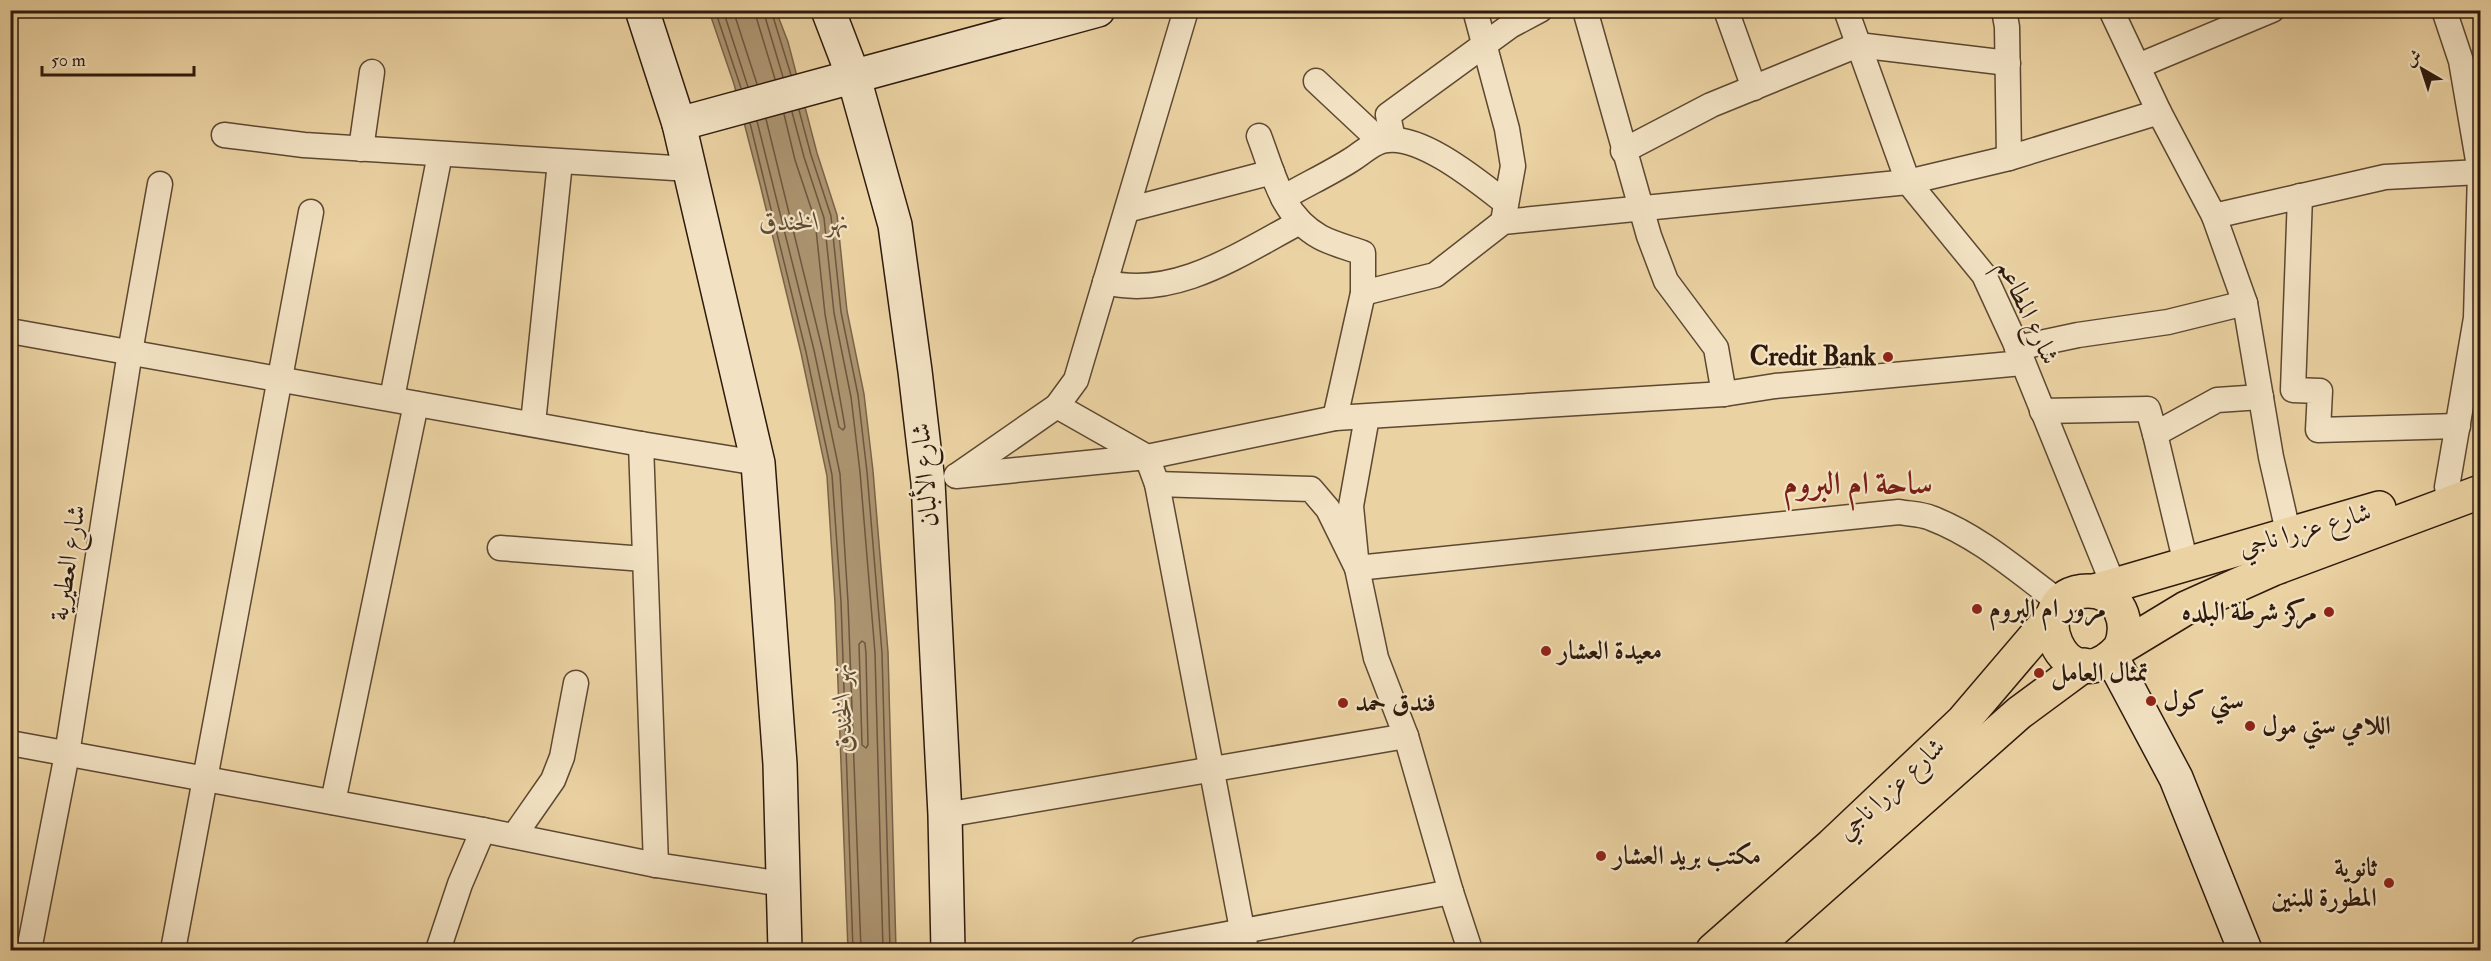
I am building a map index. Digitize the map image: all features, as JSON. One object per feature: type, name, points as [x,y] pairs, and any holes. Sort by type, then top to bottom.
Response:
[{"type":"main road","points":[[642,10],[690,122],[690,170],[758,463],[780,764],[785,951]]},
{"type":"main road","name":"شارع الألبان","points":[[828,10],[845,80],[895,225],[942,479],[948,951]]},
{"type":"main road","points":[[690,122],[845,80],[1035,19],[1098,10]]},
{"type":"main road","name":"شارع عزرا ناجي","points":[[2104,588],[2289,536],[2481,475]]},
{"type":"main road","name":"شارع عزرا ناجي","points":[[1751,951],[2019,713],[2105,657],[2186,608],[2273,569],[2481,492]]},
{"type":"main road","points":[[2104,588],[2106,595],[2116,603],[2122,613],[2126,624],[2125,637],[2105,657],[2073,662],[2063,656],[2056,647],[2051,624],[2058,608],[2071,596],[2082,591],[2104,588]]},
{"type":"main road","name":"شارع عزرا ناجي","points":[[1713,951],[1832,845],[1963,721],[2058,608]]},
{"type":"main road","points":[[2105,657],[2176,778],[2245,951]]},
{"type":"street","points":[[942,479],[1057,406],[1077,380],[1186,10]]},
{"type":"street","points":[[1363,293],[1435,275],[1505,212],[1513,166],[1512,157],[1507,129],[1475,10]]},
{"type":"street","points":[[1282,198],[1351,160],[1380,137],[1388,115],[1510,26],[1540,10]]},
{"type":"street","points":[[1585,10],[1640,208],[1666,281],[1716,348],[1724,394]]},
{"type":"street","points":[[1726,10],[1754,88]]},
{"type":"street","name":"شارع المطاعم","points":[[1846,10],[1908,182],[1984,275],[2042,411],[2104,588]]},
{"type":"street","points":[[2004,10],[2007,27],[2009,158]]},
{"type":"street","points":[[2110,10],[2159,112],[2214,216],[2245,303],[2271,457],[2289,536]]},
{"type":"street","points":[[2138,66],[2272,10]]},
{"type":"street","points":[[2444,10],[2471,59],[2479,160],[2479,287],[2448,487]]},
{"type":"street","points":[[1623,151],[1711,105],[1858,45],[2007,63]]},
{"type":"street","points":[[361,149],[372,72]]},
{"type":"street","points":[[1316,81],[1380,137],[1431,151],[1459,167],[1505,212],[1640,208],[1908,182],[2009,158],[2159,112]]},
{"type":"street","points":[[224,135],[303,145],[690,170]]},
{"type":"street","points":[[1259,136],[1282,198],[1292,215],[1320,237],[1363,253],[1363,293],[1335,418]]},
{"type":"street","points":[[392,398],[440,154]]},
{"type":"street","points":[[2214,216],[2385,177],[2479,160]]},
{"type":"street","points":[[533,423],[560,162]]},
{"type":"street","points":[[1127,210],[1272,172]]},
{"type":"street","name":"شارع العطيرية","points":[[29,951],[67,754],[130,352],[160,184]]},
{"type":"street","points":[[2300,196],[2293,390],[2320,391],[2318,430],[2458,426]]},
{"type":"street","points":[[173,951],[311,212]]},
{"type":"street","points":[[1105,282],[1119,285],[1170,283],[1205,271],[1300,222]]},
{"type":"street","points":[[942,479],[1147,457],[1335,418],[1724,394],[2020,356],[2078,335],[2168,322],[2245,303]]},
{"type":"street","points":[[10,331],[758,463]]},
{"type":"street","points":[[2155,434],[2217,400],[2261,397]]},
{"type":"street","points":[[333,802],[416,404]]},
{"type":"street","points":[[1057,406],[1147,457],[1157,484],[1244,941]]},
{"type":"street","points":[[2042,411],[2148,409],[2186,564]]},
{"type":"street","points":[[1367,417],[1351,506],[1357,568],[1377,658],[1406,736],[1450,892],[1470,951]]},
{"type":"street","points":[[640,444],[656,865]]},
{"type":"street","points":[[1157,484],[1311,489],[1328,509],[1357,568]]},
{"type":"street","points":[[1357,568],[1899,512],[1929,517],[1974,540],[2058,608]]},
{"type":"street","points":[[500,548],[644,559]]},
{"type":"street","points":[[514,836],[553,780],[562,757],[576,682]]},
{"type":"street","points":[[945,814],[1406,736]]},
{"type":"street","points":[[10,743],[483,830],[656,865],[783,884]]},
{"type":"street","points":[[438,951],[460,884],[483,830]]},
{"type":"street","points":[[1142,951],[1244,941],[1450,892]]},
{"type":"water","name":"نهر الخندق","points":[[709,11],[776,11],[788,42],[817,153],[837,215],[847,311],[864,394],[873,471],[888,652],[896,950],[848,950],[835,603],[827,476],[801,353],[760,184],[734,84]]},
{"type":"place","name":"Credit Bank","points":[[1888,357]]},
{"type":"place","name":"مرور ام البروم","points":[[1977,609]]},
{"type":"place","name":"مركز شرطة البلده","points":[[2329,612]]},
{"type":"place","name":"معيدة العشار","points":[[1546,651]]},
{"type":"place","name":"تمثال العامل","points":[[2039,673]]},
{"type":"place","name":"ستي كول","points":[[2151,701]]},
{"type":"place","name":"فندق حمد","points":[[1343,703]]},
{"type":"place","name":"اللامي ستي مول","points":[[2250,726]]},
{"type":"place","name":"مكتب بريد العشار","points":[[1601,856]]},
{"type":"place","name":"ثانوية المطورة للبنين","points":[[2389,883]]},
{"type":"district","name":"ساحة ام البروم","points":[[1858,484]]}]
